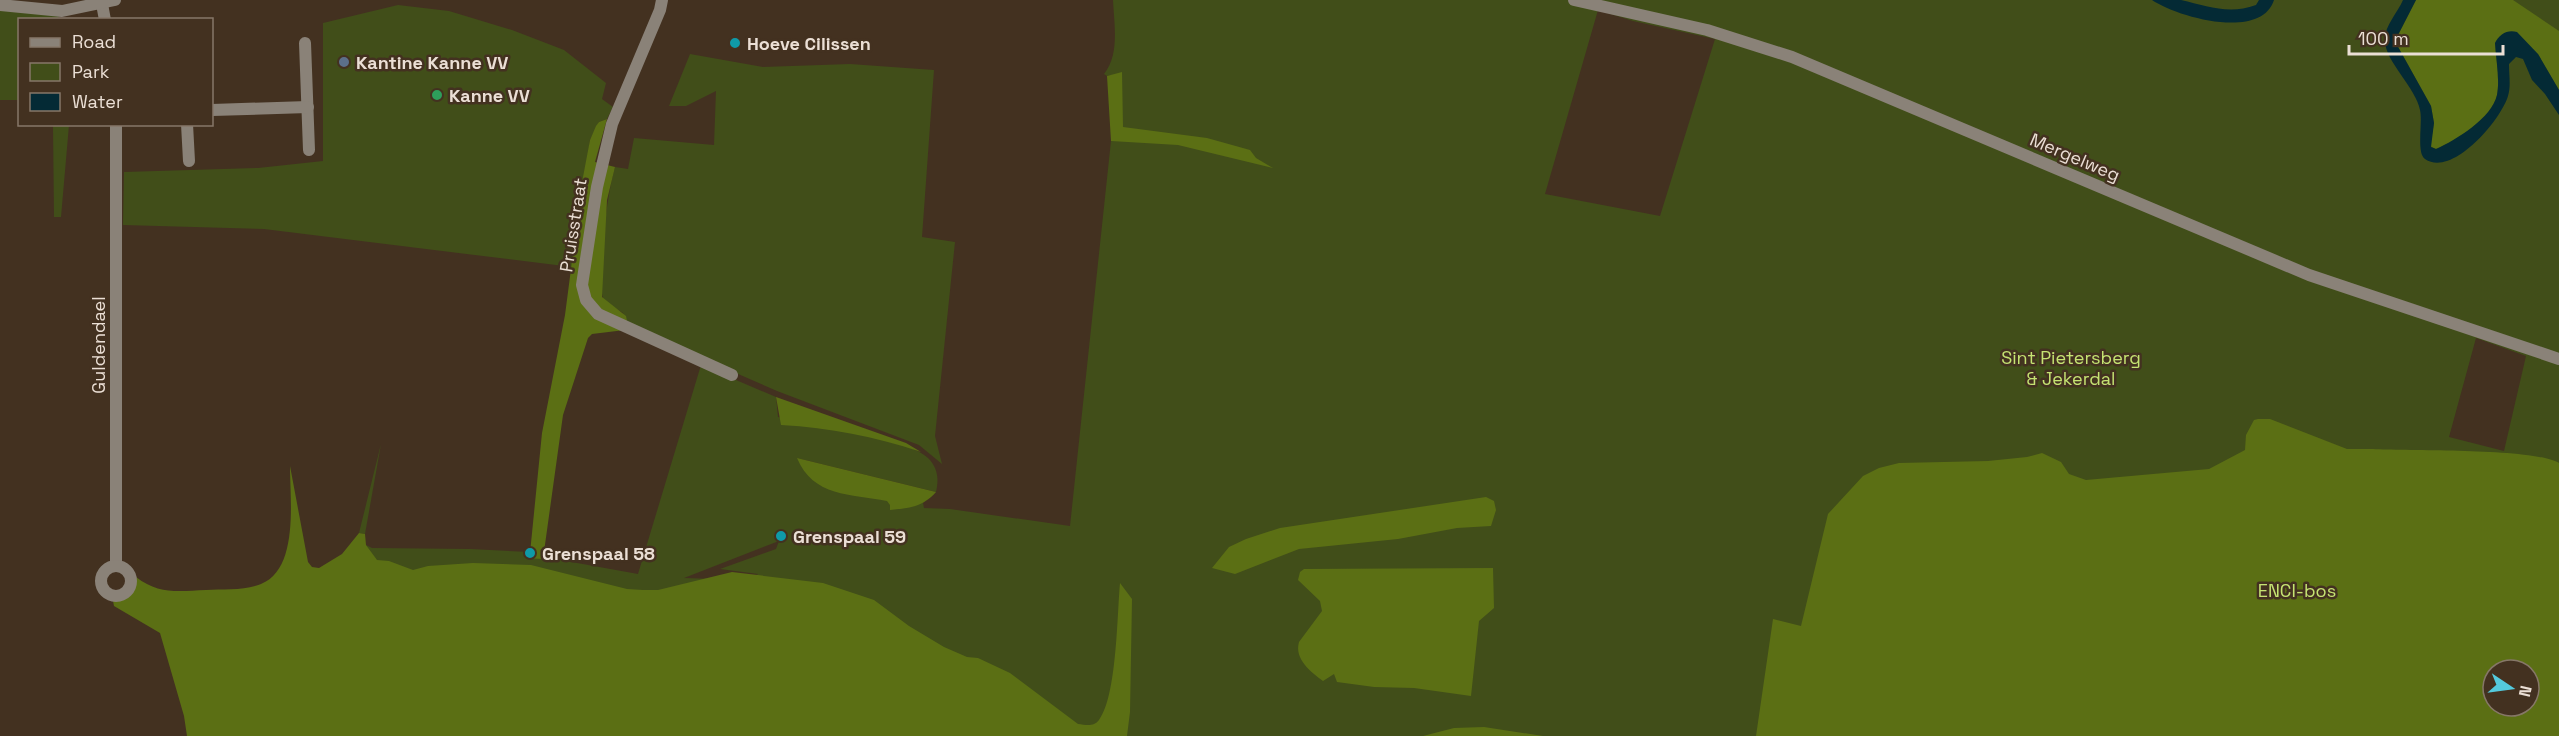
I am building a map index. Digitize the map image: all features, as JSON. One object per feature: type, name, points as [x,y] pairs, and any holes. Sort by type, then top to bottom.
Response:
[{"type":"street","points":[[0,5],[62,11],[115,0]]},
{"type":"street","name":"Pruisstraat","points":[[662,0],[660,10],[612,124],[597,187],[582,285],[586,300],[592,309],[605,318],[732,375]]},
{"type":"street","name":"Mergelweg","points":[[1574,0],[1707,30],[1792,57],[2309,275],[2559,359]]},
{"type":"street","points":[[102,4],[105,18]]},
{"type":"street","points":[[305,43],[309,150]]},
{"type":"street","points":[[213,110],[308,107]]},
{"type":"street","name":"Guldendael","points":[[116,126],[116,566]]},
{"type":"street","points":[[187,126],[189,161]]},
{"type":"green space","name":"Sint Pietersberg & Jekerdal","points":[[1113,0],[2559,0],[2559,736],[266,736],[373,556],[366,545],[372,548],[551,553],[555,559],[638,574],[701,365],[776,397],[778,417],[881,439],[918,451],[928,458],[936,470],[936,492],[797,458],[923,503],[924,508],[950,509],[1070,526],[1111,141],[1112,75],[1104,74],[1112,57],[1115,29]],"holes":[[[1598,10],[1633,21],[1715,39],[1660,216],[1545,194]],[[2476,338],[2526,356],[2504,451],[2449,437]],[[779,541],[776,549],[720,569],[758,574],[748,580],[684,578]]]},
{"type":"green space","points":[[2416,0],[2513,0],[2559,31],[2559,90],[2538,54],[2495,43],[2498,83],[2494,104],[2481,120],[2463,134],[2436,149],[2430,146],[2434,123],[2431,106],[2397,45],[2398,35]]},
{"type":"green space","points":[[398,5],[449,11],[512,30],[564,50],[606,83],[602,99],[613,107],[607,119],[599,122],[590,140],[572,267],[264,229],[123,225],[124,172],[258,168],[323,161],[323,23]]},
{"type":"green space","points":[[0,9],[59,15],[58,18],[18,18],[18,100],[0,100]]},
{"type":"green space","points":[[690,54],[763,67],[850,64],[934,70],[922,237],[955,242],[935,436],[942,464],[919,445],[777,391],[628,326],[623,313],[604,301],[601,275],[609,195],[615,167],[628,169],[634,138],[714,145],[716,91],[686,106],[669,106]]},
{"type":"green space","points":[[1122,72],[1123,127],[1207,138],[1250,150],[1256,158],[1273,168],[1178,145],[1111,141],[1107,76]]},
{"type":"green space","points":[[607,119],[595,162],[615,167],[607,200],[602,297],[626,316],[628,326],[625,330],[592,334],[588,338],[563,415],[543,559],[525,558],[525,553],[530,553],[542,433],[565,315],[583,177],[590,140],[599,122]]},
{"type":"green space","points":[[53,126],[69,126],[61,217],[54,217]]},
{"type":"green space","points":[[776,397],[906,443],[921,452],[886,441],[852,434],[781,425]]},
{"type":"green space","name":"ENCI-bos","points":[[2270,419],[2347,449],[2499,453],[2546,458],[2559,463],[2559,736],[1756,736],[1773,619],[1801,626],[1828,514],[1863,476],[1879,468],[1899,463],[1988,461],[2042,453],[2061,462],[2069,474],[2086,480],[2209,469],[2245,450],[2246,435],[2254,420]]},
{"type":"green space","points":[[381,444],[365,534],[359,533]]},
{"type":"green space","points":[[797,458],[936,492],[921,504],[890,510],[887,501],[847,495],[823,487],[804,471]]},
{"type":"green space","points":[[290,466],[308,562],[312,567],[319,568],[342,554],[359,533],[365,534],[366,545],[377,560],[389,561],[413,570],[428,566],[473,563],[531,565],[627,589],[643,590],[658,590],[732,572],[823,583],[874,600],[909,626],[944,647],[967,657],[978,658],[1010,673],[1078,724],[1095,724],[1105,709],[1113,675],[1120,583],[1132,599],[1130,712],[1127,736],[187,736],[184,716],[160,633],[114,606],[113,601],[119,601],[130,595],[135,587],[136,577],[153,587],[178,591],[248,588],[261,584],[273,576],[282,564],[290,532]]},
{"type":"green space","points":[[1486,497],[1494,501],[1496,510],[1491,526],[1457,528],[1398,539],[1299,549],[1235,574],[1212,568],[1229,547],[1280,528]]},
{"type":"green space","points":[[1493,568],[1494,608],[1479,621],[1471,696],[1414,688],[1374,687],[1337,682],[1334,674],[1323,681],[1301,659],[1299,642],[1322,611],[1320,601],[1298,580],[1300,572],[1304,569]]},
{"type":"green space","points":[[1484,727],[1543,736],[1423,736],[1454,728]]},
{"type":"water","points":[[2152,0],[2181,0],[2209,7],[2237,9],[2256,5],[2259,0],[2274,0],[2266,12],[2253,20],[2218,22],[2180,13]]},
{"type":"water","points":[[2403,0],[2416,0],[2398,35],[2397,45],[2431,106],[2434,123],[2431,147],[2436,149],[2463,134],[2481,120],[2494,104],[2498,83],[2495,43],[2507,32],[2517,32],[2538,54],[2559,90],[2559,115],[2532,80],[2523,59],[2516,57],[2509,64],[2510,84],[2504,106],[2486,131],[2474,144],[2448,161],[2436,163],[2425,159],[2422,156],[2420,144],[2420,110],[2413,93],[2386,49],[2385,36]]},
{"type":"place","name":"Hoeve Cilissen","points":[[735,43]]},
{"type":"place","name":"Kantine Kanne VV","points":[[344,62]]},
{"type":"place","name":"Kanne VV","points":[[437,95]]},
{"type":"place","name":"Grenspaal 59","points":[[781,536]]},
{"type":"place","name":"Grenspaal 58","points":[[530,553]]}]
